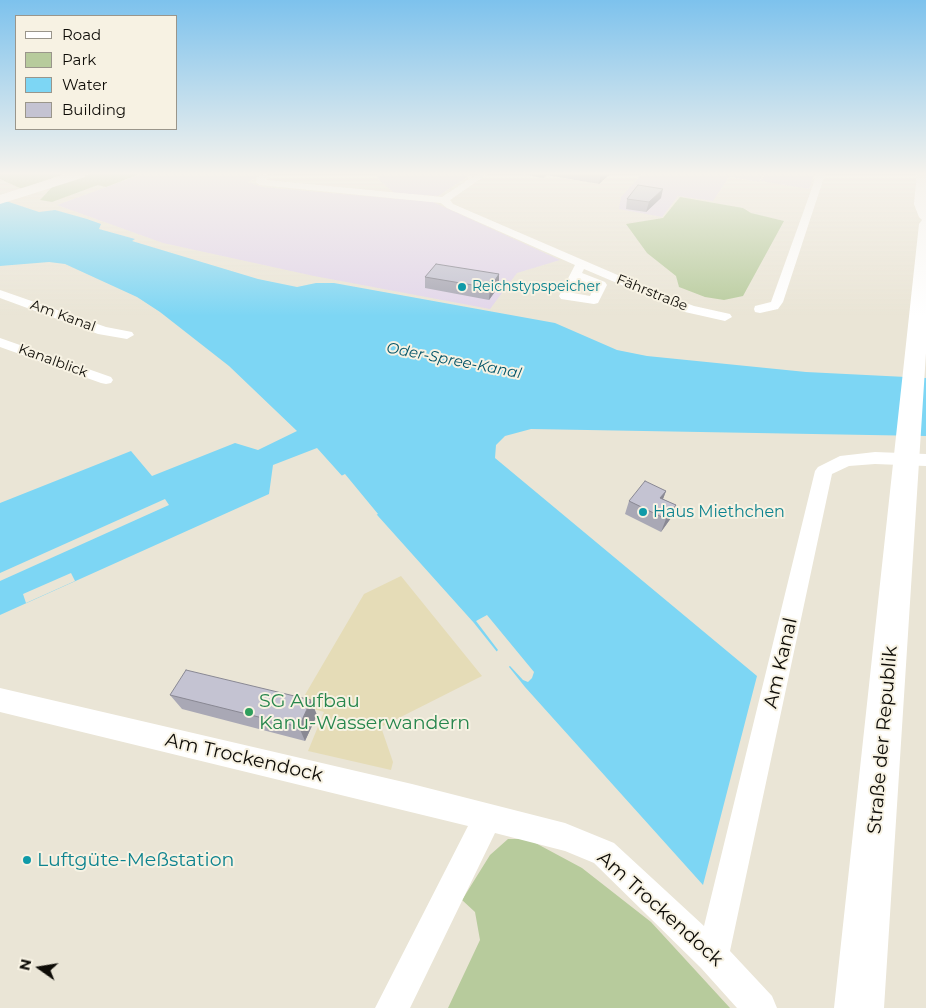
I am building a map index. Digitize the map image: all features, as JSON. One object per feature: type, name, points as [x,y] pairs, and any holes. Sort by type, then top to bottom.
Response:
[{"type":"main road","name":"Straße der Republik","points":[[859,1008],[916,467],[917,349],[926,224]]},
{"type":"street","name":"Fährstraße","points":[[481,221],[578,269],[682,306],[725,317]]},
{"type":"street","points":[[760,309],[774,306],[777,302],[805,221]]},
{"type":"street","name":"Am Kanal","points":[[0,294],[102,331],[127,335]]},
{"type":"street","name":"Kanalblick","points":[[0,342],[106,380]]},
{"type":"street","name":"Am Kanal","points":[[714,956],[824,471],[846,460],[875,458],[916,467]]},
{"type":"street","name":"Am Trockendock","points":[[0,700],[565,837],[604,853],[714,956],[760,1008]]},
{"type":"street","points":[[392,1008],[488,817]]},
{"type":"shaded area","points":[[102,221],[475,221],[560,260],[517,273],[490,309],[314,276],[163,243]]},
{"type":"green space","points":[[644,221],[784,221],[743,296],[724,300],[705,297],[679,287],[676,276],[647,253],[626,224]]},
{"type":"green space","points":[[508,839],[528,839],[582,868],[651,922],[730,1008],[448,1008],[480,940],[475,912],[462,900],[490,855]]},
{"type":"sand","points":[[401,576],[482,676],[381,727],[393,762],[391,770],[308,751],[324,712],[299,705],[364,594]]},
{"type":"water","name":"Oder-Spree-Kanal","points":[[0,221],[93,221],[101,224],[99,229],[135,239],[132,241],[258,279],[297,287],[316,283],[334,283],[555,323],[617,350],[647,356],[806,372],[926,378],[926,436],[531,429],[505,436],[496,445],[495,458],[757,676],[703,885],[525,687],[474,623],[317,448],[273,465],[269,494],[0,615],[0,503],[131,451],[152,476],[235,443],[258,450],[297,431],[229,366],[160,312],[137,297],[65,264],[49,262],[0,266]]},
{"type":"pier","points":[[345,474],[378,514],[374,516],[339,477]]},
{"type":"pier","points":[[165,499],[169,505],[0,581],[0,573]]},
{"type":"pier","points":[[71,573],[75,581],[26,603],[23,594]]},
{"type":"pier","points":[[487,615],[534,672],[528,682],[523,680],[510,666],[507,668],[495,653],[498,650],[476,621]]},
{"type":"building","points":[[436,264],[499,274],[490,288],[425,277]]},
{"type":"building","points":[[645,481],[666,491],[660,498],[676,505],[666,519],[629,501]]},
{"type":"building","points":[[186,670],[311,700],[299,727],[170,695]]},
{"type":"place","name":"Reichstypspeicher","points":[[462,287]]},
{"type":"place","name":"Haus Miethchen","points":[[643,512]]},
{"type":"place","name":"SG Aufbau Kanu-Wasserwandern","points":[[249,712]]},
{"type":"place","name":"Luftgüte-Meßstation","points":[[27,860]]}]
